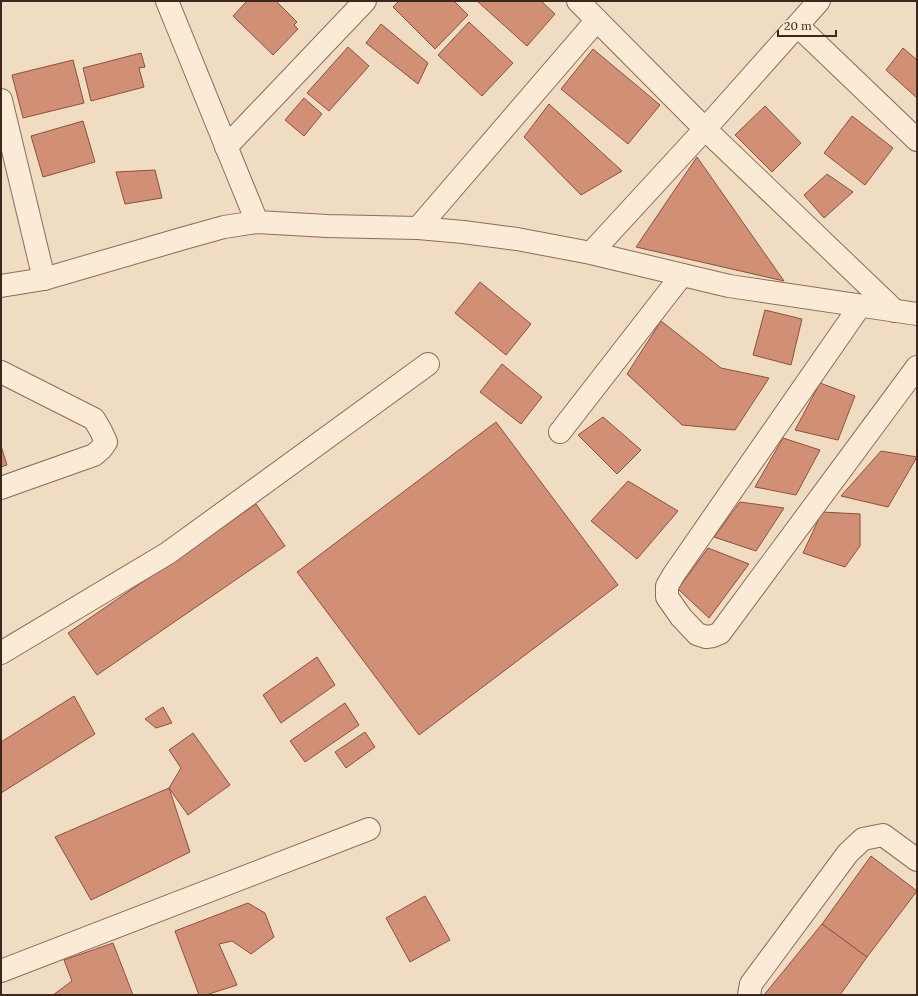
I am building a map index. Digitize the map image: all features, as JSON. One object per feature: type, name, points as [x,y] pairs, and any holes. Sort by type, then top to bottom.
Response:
[{"type":"street","points":[[167,1],[257,222]]},
{"type":"street","points":[[226,147],[365,1]]},
{"type":"street","points":[[578,1],[706,129],[896,311]]},
{"type":"street","points":[[591,253],[706,129],[819,1]]},
{"type":"street","points":[[418,228],[597,20]]},
{"type":"street","points":[[798,26],[917,140]]},
{"type":"street","points":[[1,100],[44,279]]},
{"type":"street","points":[[1,286],[44,279],[224,227],[257,222],[327,226],[418,228],[517,239],[591,253],[729,286],[917,314]]},
{"type":"street","points":[[560,432],[682,275]]},
{"type":"street","points":[[860,306],[667,586],[666,597],[681,617],[697,634],[706,638],[720,633],[917,367]]},
{"type":"street","points":[[1,654],[168,553],[428,364]]},
{"type":"street","points":[[1,372],[94,419],[102,431],[106,442],[94,455],[1,488]]},
{"type":"street","points":[[1,971],[369,829]]},
{"type":"street","points":[[749,995],[751,984],[848,853],[862,839],[883,835],[917,860]]},
{"type":"building","points":[[247,1],[276,1],[297,22],[294,25],[298,29],[273,55],[233,16]]},
{"type":"building","points":[[399,1],[454,1],[468,15],[435,49],[393,7]]},
{"type":"building","points":[[477,1],[541,1],[555,14],[527,46]]},
{"type":"building","points":[[469,22],[513,63],[482,96],[438,55]]},
{"type":"building","points":[[381,24],[428,63],[418,84],[366,43]]},
{"type":"building","points":[[348,47],[369,66],[329,111],[307,93]]},
{"type":"building","points":[[903,48],[917,60],[917,98],[886,70]]},
{"type":"building","points":[[593,49],[660,105],[628,144],[561,89]]},
{"type":"building","points":[[141,53],[145,67],[139,68],[144,87],[91,101],[83,68]]},
{"type":"building","points":[[73,60],[84,103],[23,118],[12,75]]},
{"type":"building","points":[[304,98],[322,114],[304,136],[285,120]]},
{"type":"building","points":[[549,104],[622,171],[581,195],[524,137]]},
{"type":"building","points":[[765,106],[801,143],[772,172],[735,135]]},
{"type":"building","points":[[852,116],[893,148],[865,185],[824,153]]},
{"type":"building","points":[[83,121],[95,162],[43,177],[31,136]]},
{"type":"building","points":[[697,157],[784,281],[636,247]]},
{"type":"building","points":[[155,170],[162,198],[125,204],[116,172]]},
{"type":"building","points":[[827,174],[853,192],[824,218],[804,195]]},
{"type":"building","points":[[480,282],[531,324],[506,355],[455,313]]},
{"type":"building","points":[[765,310],[802,319],[791,365],[753,355]]},
{"type":"building","points":[[661,321],[721,368],[769,378],[735,430],[682,425],[627,374]]},
{"type":"building","points":[[502,364],[542,397],[521,424],[480,392]]},
{"type":"building","points":[[820,383],[855,396],[838,440],[795,430]]},
{"type":"building","points":[[603,417],[641,450],[617,474],[578,435]]},
{"type":"building","points":[[496,422],[618,585],[419,735],[297,572]]},
{"type":"building","points":[[783,438],[820,450],[796,495],[755,487]]},
{"type":"building","points":[[1,446],[7,465],[1,467]]},
{"type":"building","points":[[881,451],[917,457],[888,507],[841,496]]},
{"type":"building","points":[[628,481],[678,511],[637,559],[591,521]]},
{"type":"building","points":[[740,502],[784,508],[756,551],[714,537]]},
{"type":"building","points":[[256,504],[285,546],[97,675],[68,633]]},
{"type":"building","points":[[822,512],[860,514],[860,546],[845,567],[803,553]]},
{"type":"building","points":[[708,548],[749,564],[709,618],[678,589]]},
{"type":"building","points":[[317,657],[335,685],[281,723],[263,695]]},
{"type":"building","points":[[74,696],[95,734],[1,793],[1,742]]},
{"type":"building","points":[[345,703],[359,725],[305,762],[290,741]]},
{"type":"building","points":[[163,707],[172,723],[156,728],[145,719]]},
{"type":"building","points":[[365,732],[375,747],[346,768],[335,752]]},
{"type":"building","points":[[193,733],[230,785],[188,815],[169,788],[181,768],[169,750]]},
{"type":"building","points":[[169,788],[190,852],[91,900],[55,837]]},
{"type":"building","points":[[871,856],[917,891],[867,957],[822,924]]},
{"type":"building","points":[[425,896],[450,940],[410,962],[386,918]]},
{"type":"building","points":[[248,903],[265,913],[274,937],[251,954],[232,941],[219,944],[237,985],[206,995],[199,995],[175,931]]},
{"type":"building","points":[[822,924],[867,957],[840,995],[764,995]]},
{"type":"building","points":[[113,943],[133,995],[53,995],[72,981],[64,960]]}]
